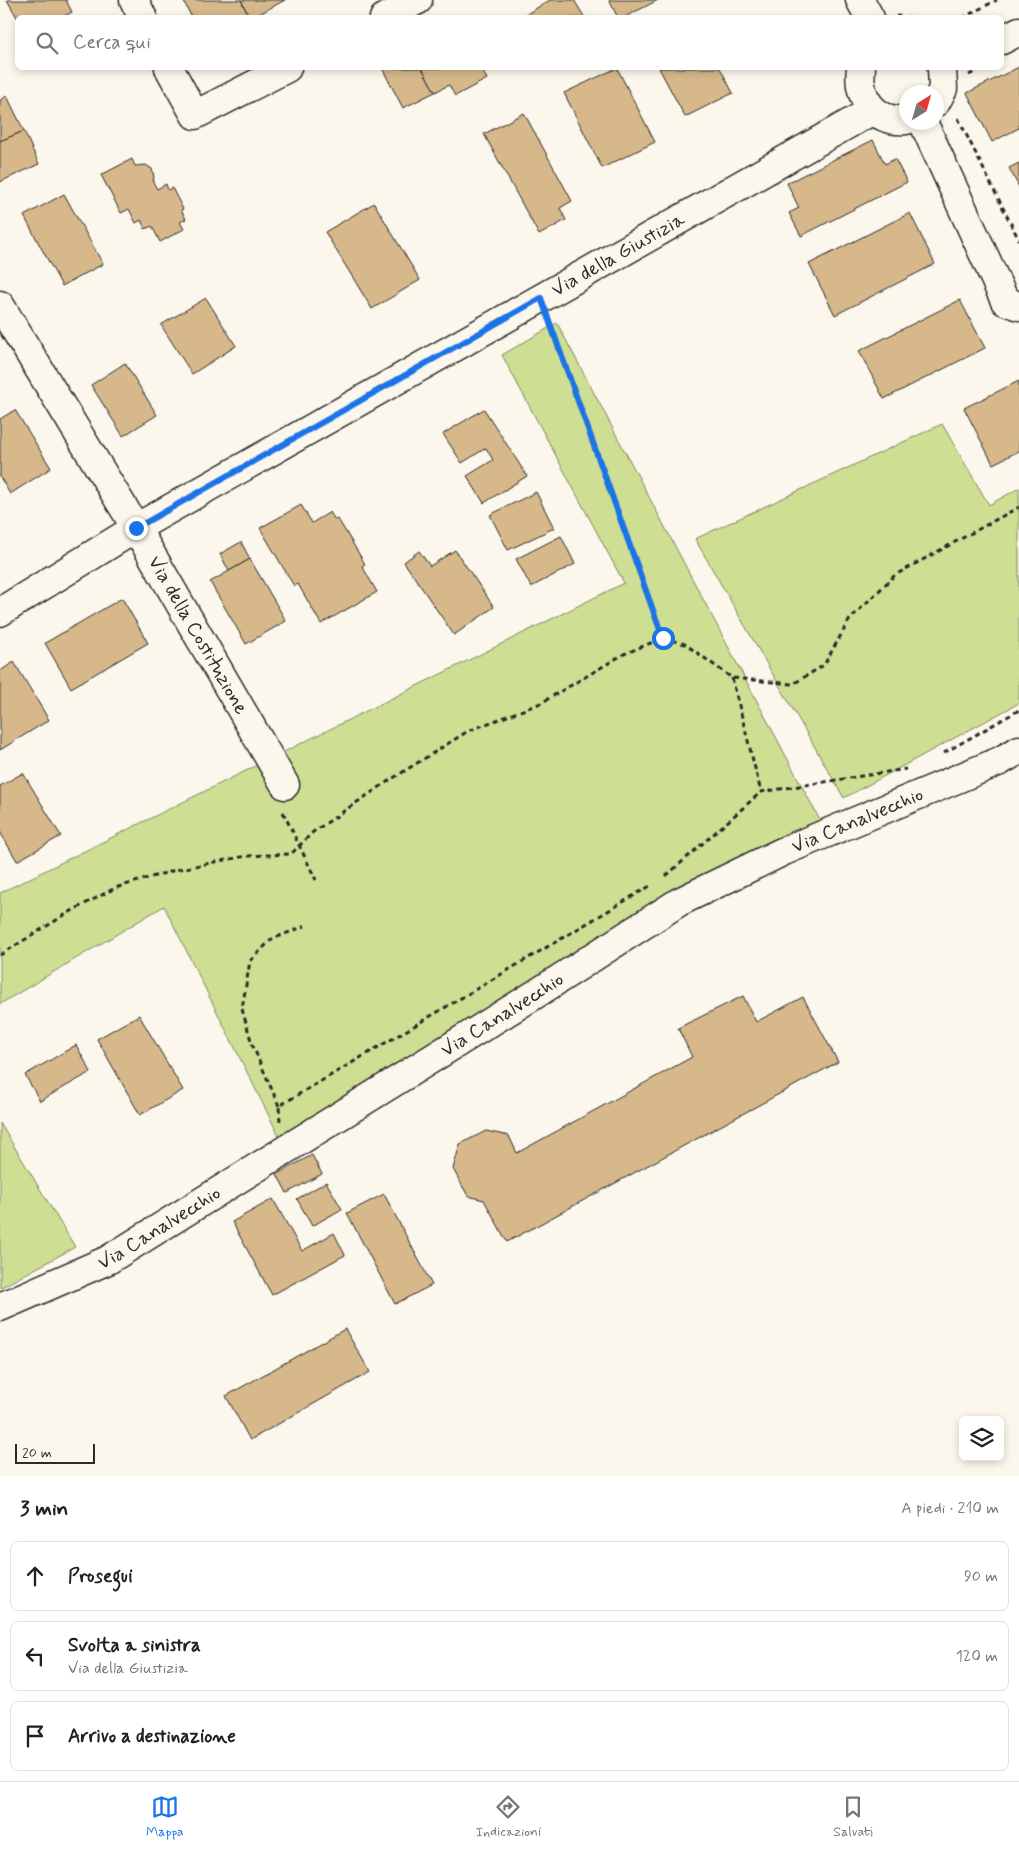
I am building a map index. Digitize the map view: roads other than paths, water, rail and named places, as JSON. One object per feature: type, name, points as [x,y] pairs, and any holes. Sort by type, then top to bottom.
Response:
[{"type":"street","points":[[134,0],[142,15]]},
{"type":"street","points":[[390,15],[418,0]]},
{"type":"street","points":[[860,0],[868,15]]},
{"type":"street","points":[[1004,39],[1019,32]]},
{"type":"street","points":[[170,70],[194,115],[283,70]]},
{"type":"street","points":[[861,70],[859,81],[863,97],[873,110],[888,118],[899,119]]},
{"type":"street","points":[[946,108],[943,89],[950,70]]},
{"type":"street","name":"Via della Giustizia","points":[[0,612],[136,528],[873,110]]},
{"type":"street","points":[[927,130],[1005,301],[1019,306]]},
{"type":"street","name":"Via della Costituzione","points":[[0,305],[136,528],[285,786]]},
{"type":"street","name":"Via Canalvecchio","points":[[0,1307],[108,1260],[531,997],[679,902],[784,851],[1000,761],[1019,750]]}]
